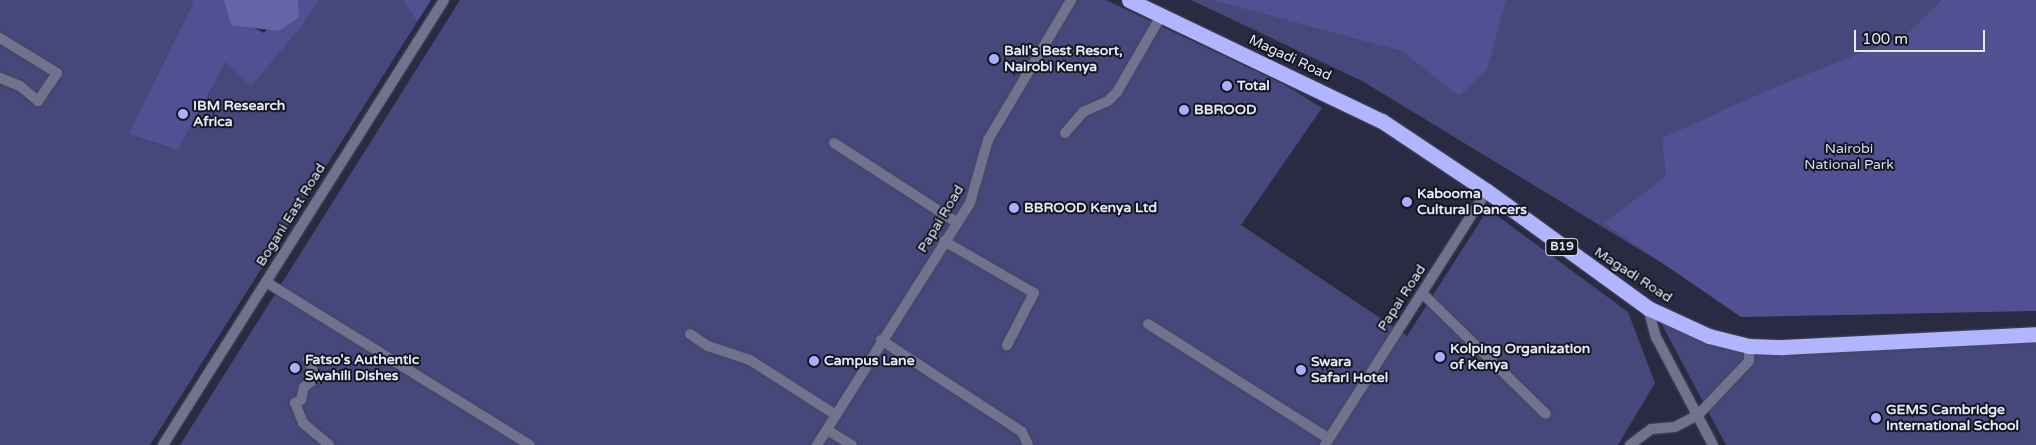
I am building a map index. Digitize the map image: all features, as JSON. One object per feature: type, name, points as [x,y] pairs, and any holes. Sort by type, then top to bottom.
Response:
[{"type":"highway","name":"Magadi Road","points":[[1129,0],[1361,109],[1487,191],[1648,308],[1709,336],[1749,346],[1849,345],[2036,334]]},
{"type":"street","name":"Bogani East Road","points":[[163,445],[444,0]]},
{"type":"street","name":"Papai Road","points":[[817,445],[974,194],[988,140],[1071,0]]},
{"type":"street","points":[[1065,133],[1082,112],[1108,101],[1117,92],[1161,16]]},
{"type":"street","points":[[0,38],[57,73],[38,100],[20,86],[0,78]]},
{"type":"street","points":[[834,143],[956,222]]},
{"type":"street","name":"Papai Road","points":[[1327,442],[1487,191]]},
{"type":"street","points":[[944,241],[1034,293],[1007,346]]},
{"type":"street","points":[[266,282],[530,445]]},
{"type":"street","points":[[1422,292],[1546,414]]},
{"type":"street","points":[[1648,308],[1656,337],[1713,445]]},
{"type":"street","points":[[1148,324],[1327,442]]},
{"type":"street","points":[[690,334],[708,346],[750,360],[836,414]]},
{"type":"street","points":[[881,340],[1022,432],[1028,445]]},
{"type":"street","points":[[1630,445],[1651,429],[1675,427],[1698,415],[1750,361],[1749,346]]},
{"type":"street","points":[[308,360],[316,378],[304,387],[302,400],[295,402],[303,423],[329,445]]},
{"type":"street","points":[[827,430],[852,445]]},
{"type":"green space","points":[[0,0],[190,0],[193,3],[128,134],[178,150],[226,62],[251,85],[302,26],[320,0],[402,0],[417,22],[150,445],[0,445]]},
{"type":"green space","points":[[190,0],[232,0],[229,15],[264,33],[289,0],[320,0],[302,26],[251,86],[226,62],[178,150],[128,134],[193,3]]},
{"type":"green space","points":[[402,0],[431,0],[417,22]]},
{"type":"green space","points":[[460,0],[1106,0],[1285,85],[1322,108],[1241,225],[1407,336],[1488,209],[1628,312],[1655,383],[1618,445],[180,445]]},
{"type":"green space","name":"Nairobi National Park","points":[[1191,0],[2036,0],[2036,308],[1852,315],[1742,303],[1698,285],[1362,81]]},
{"type":"green space","points":[[1212,0],[1506,0],[1487,70],[1459,96],[1402,51]]},
{"type":"green space","points":[[1942,0],[2036,0],[2036,311],[1741,317],[1604,223],[1666,176],[1662,138],[1780,85],[1906,35]]},
{"type":"green space","points":[[1660,321],[1727,349],[1903,349],[2036,342],[2036,445],[1726,445]]},
{"type":"shaded area","points":[[224,0],[298,0],[299,17],[279,31],[231,25]]},
{"type":"place","name":"Bali's Best Resort, Nairobi Kenya","points":[[994,59]]},
{"type":"place","name":"Total","points":[[1227,86]]},
{"type":"place","name":"BBROOD","points":[[1184,110]]},
{"type":"place","name":"IBM Research Africa","points":[[183,114]]},
{"type":"place","name":"Kabooma Cultural Dancers","points":[[1407,202]]},
{"type":"place","name":"BBROOD Kenya Ltd","points":[[1014,208]]},
{"type":"place","name":"Kolping Organization of Kenya","points":[[1440,357]]},
{"type":"place","name":"Campus Lane","points":[[814,361]]},
{"type":"place","name":"Fatso's Authentic Swahili Dishes","points":[[295,368]]},
{"type":"place","name":"Swara Safari Hotel","points":[[1301,370]]},
{"type":"place","name":"GEMS Cambridge International School","points":[[1876,418]]}]
